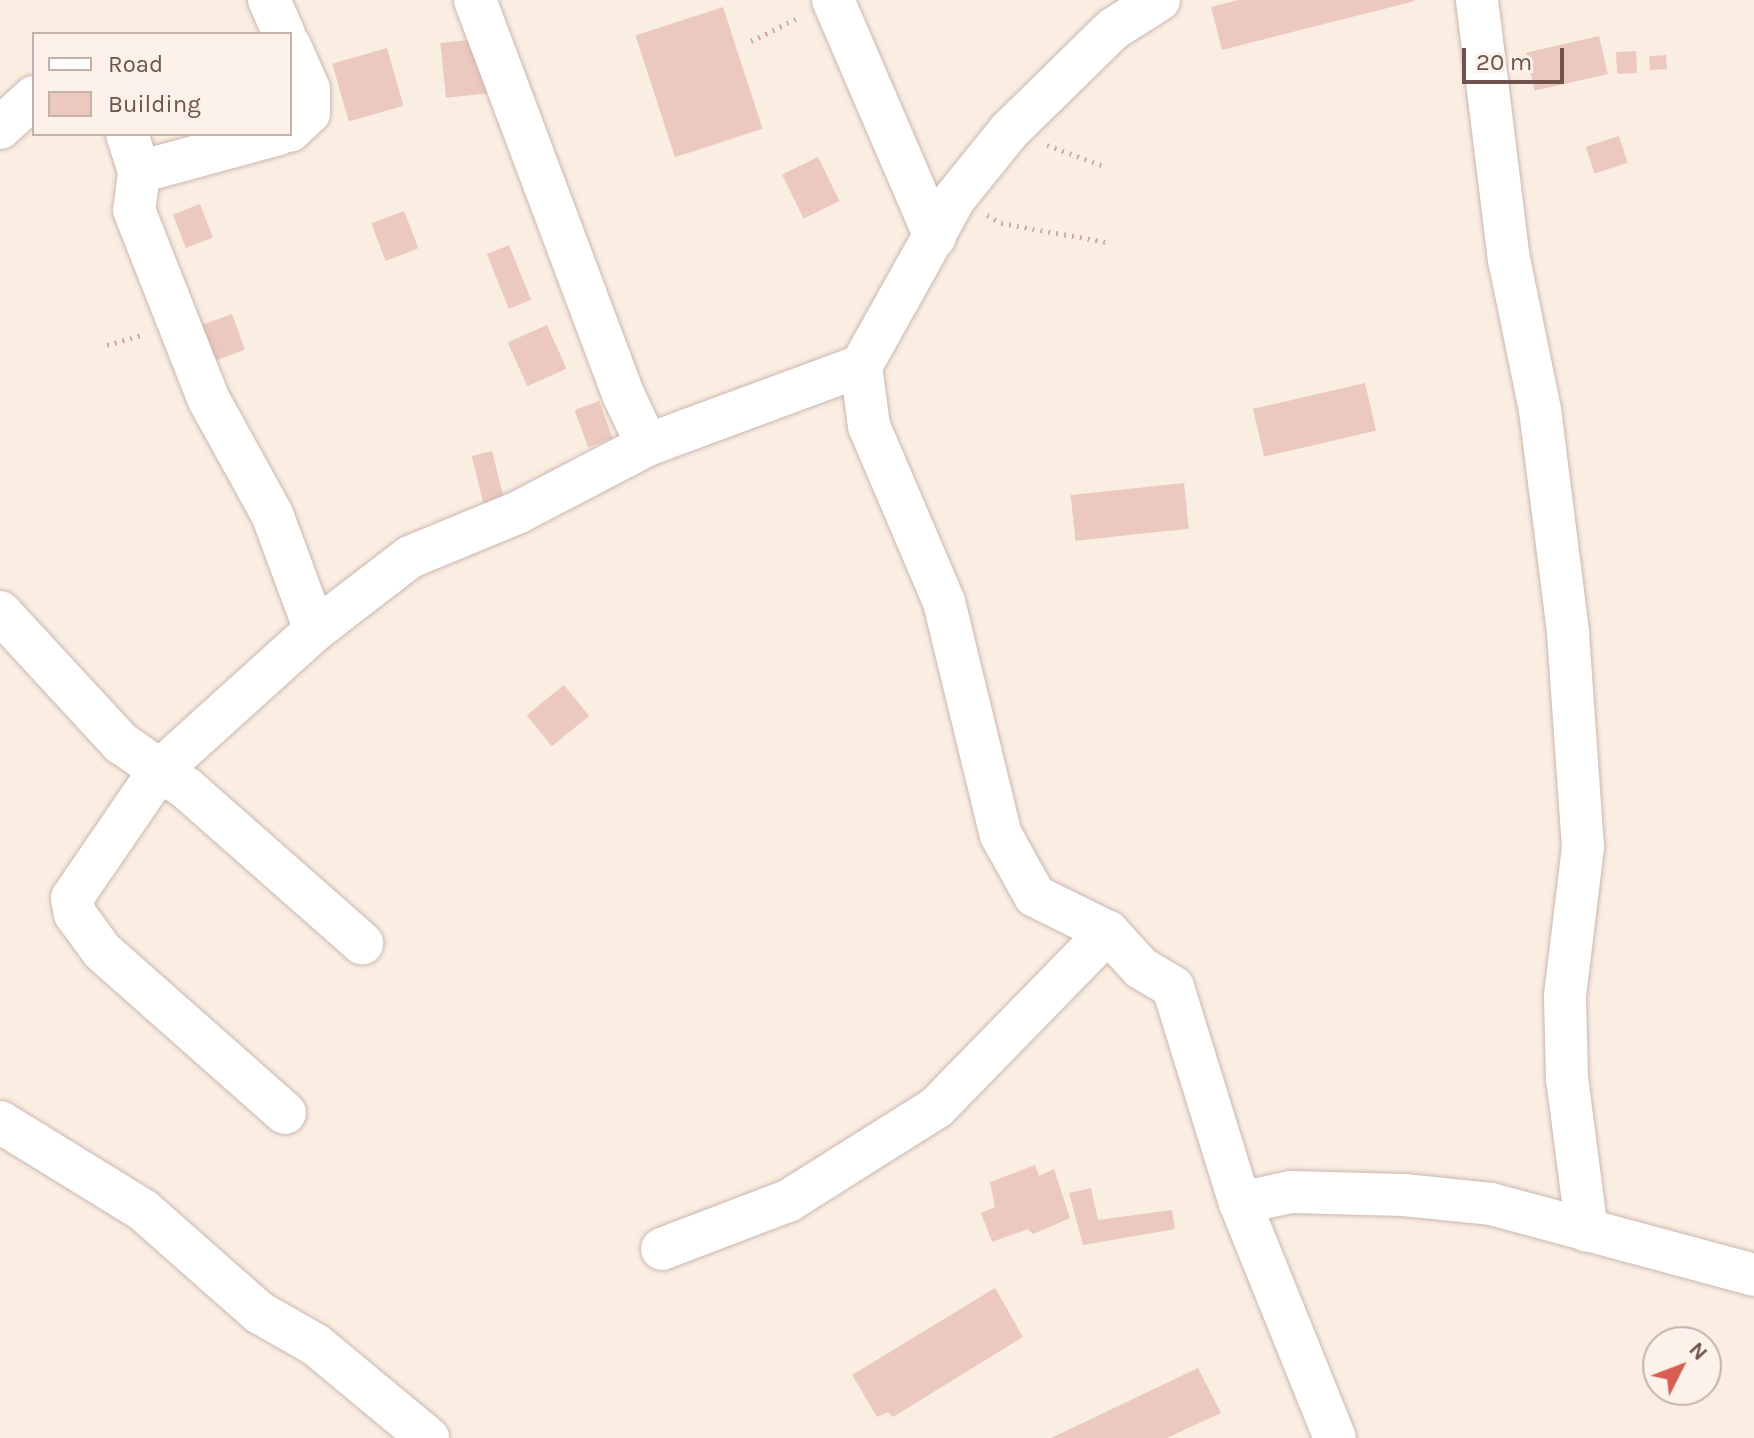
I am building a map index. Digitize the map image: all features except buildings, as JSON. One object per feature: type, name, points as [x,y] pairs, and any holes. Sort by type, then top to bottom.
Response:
[{"type":"street","points":[[269,0],[283,32]]},
{"type":"street","points":[[475,0],[623,394],[647,445]]},
{"type":"street","points":[[1159,0],[1113,29],[1009,131],[955,198],[861,366],[869,426],[944,602],[1001,835],[1035,896],[1108,932],[1141,968],[1173,987],[1240,1203],[1335,1438]]},
{"type":"street","points":[[1477,0],[1509,259],[1540,410],[1568,633],[1583,847],[1565,996],[1567,1078],[1587,1231]]},
{"type":"street","points":[[833,1],[935,237]]},
{"type":"street","points":[[292,51],[309,89],[309,113],[292,129]]},
{"type":"street","points":[[0,128],[32,99]]},
{"type":"street","points":[[264,136],[133,153],[134,210],[209,400],[272,514],[315,630]]},
{"type":"street","points":[[285,1113],[102,951],[75,914],[72,898],[78,887],[159,771],[315,630],[410,557],[519,512],[647,445],[861,366]]},
{"type":"street","points":[[0,612],[91,713],[159,771],[186,788],[362,943]]},
{"type":"street","points":[[662,1249],[788,1201],[937,1107],[1108,932]]},
{"type":"street","points":[[0,1122],[143,1210],[260,1313],[316,1345],[428,1438]]},
{"type":"street","points":[[1240,1203],[1291,1192],[1404,1195],[1491,1204],[1754,1275]]},
{"type":"path","points":[[751,41],[833,1]]},
{"type":"path","points":[[1009,131],[1101,165]]},
{"type":"path","points":[[955,198],[1001,223],[1107,242]]}]
